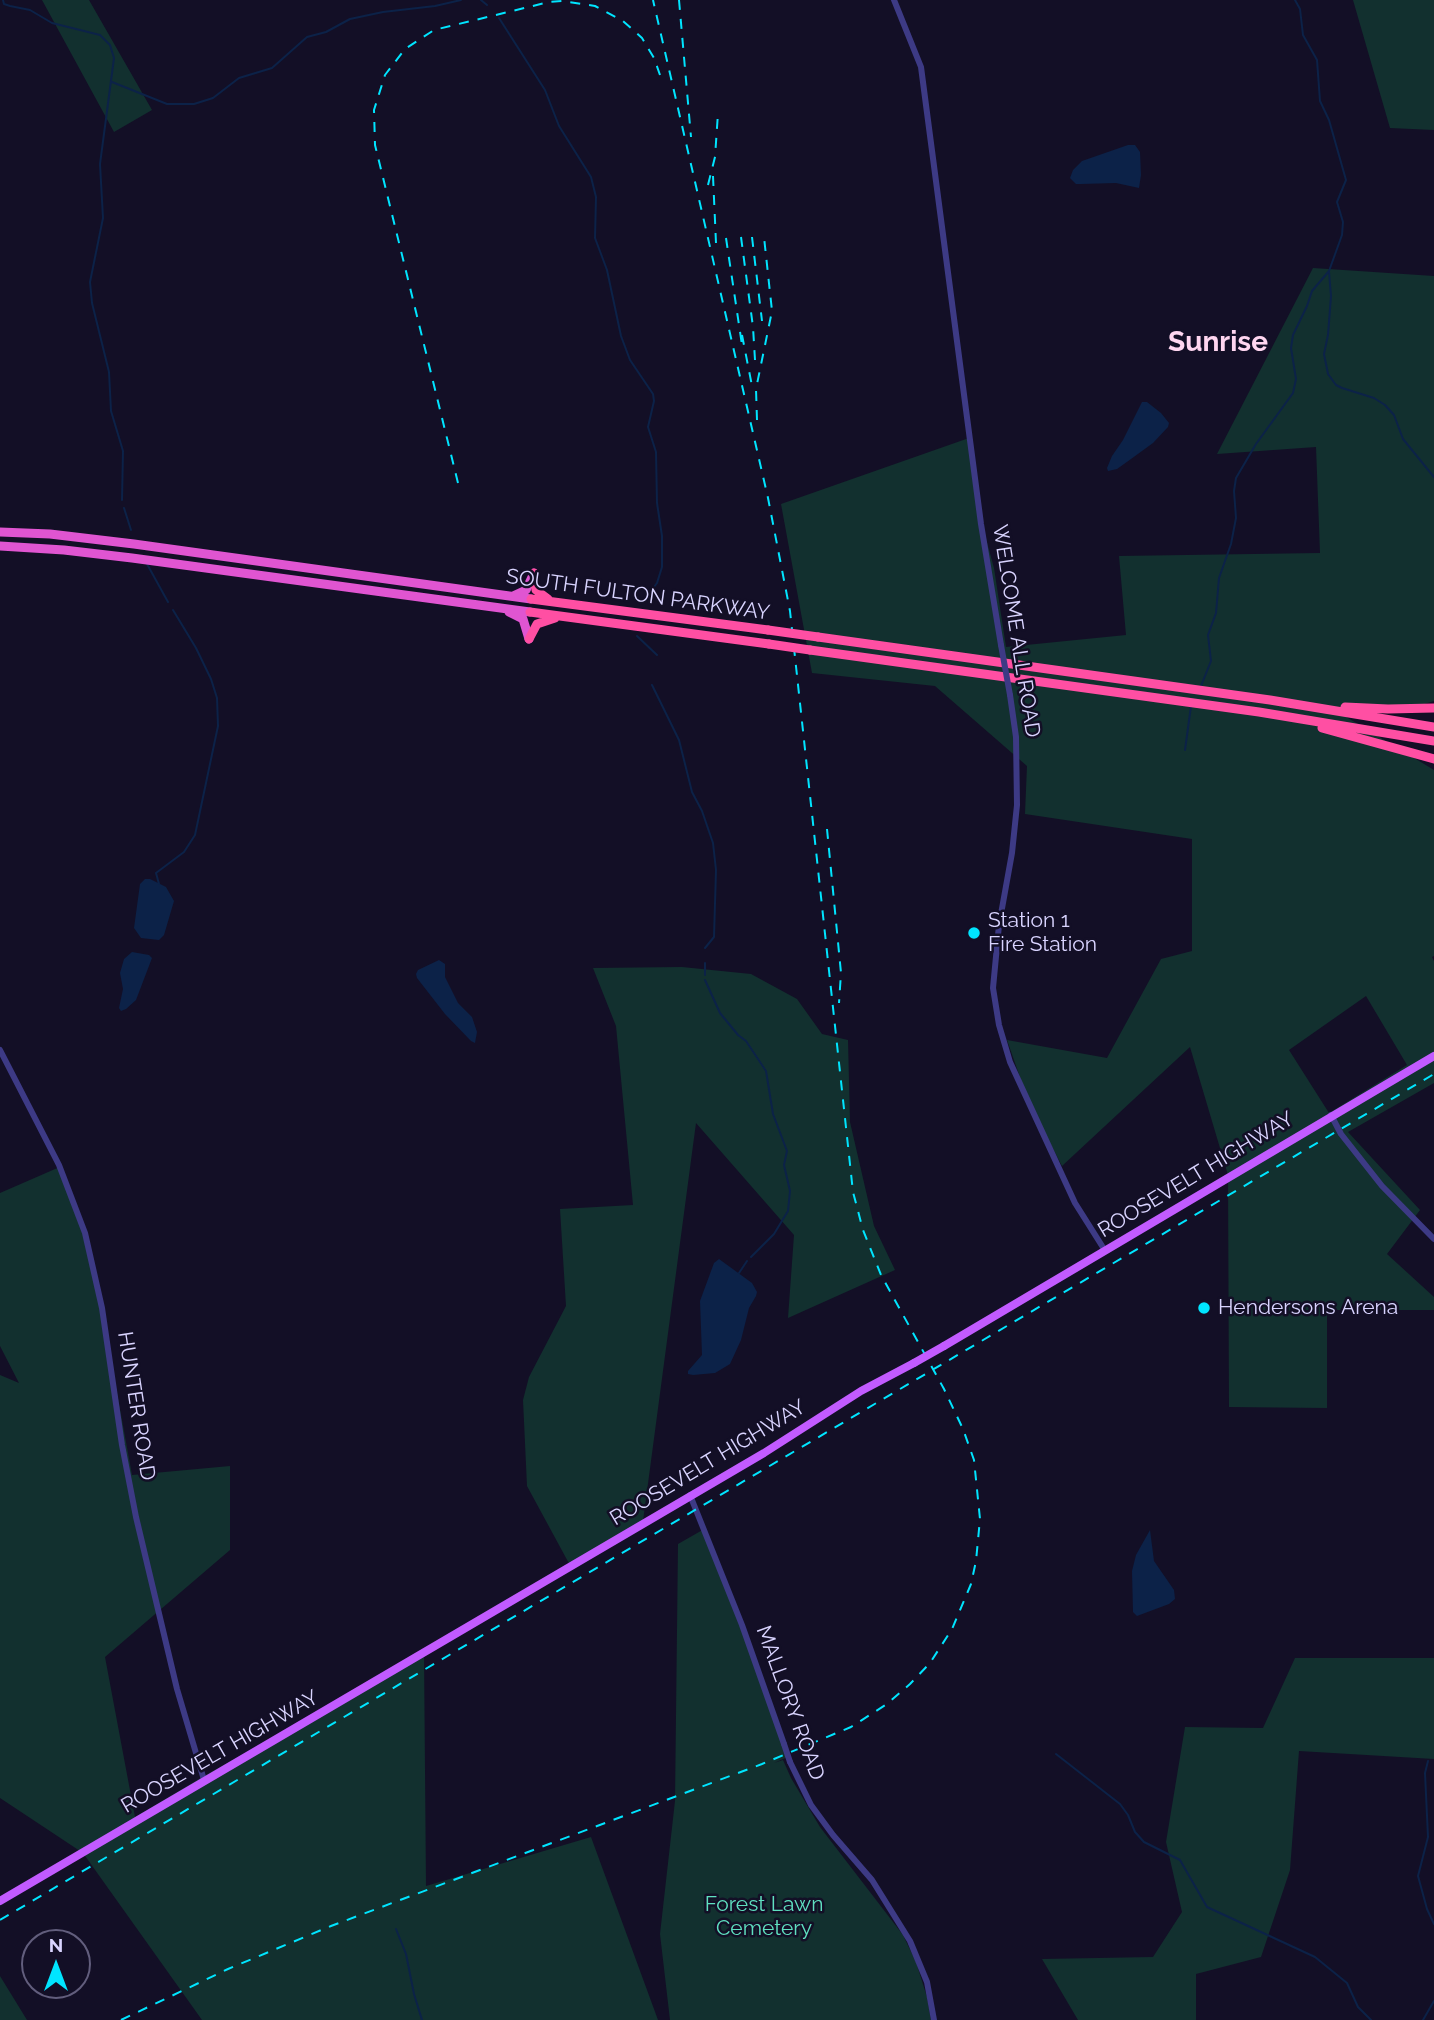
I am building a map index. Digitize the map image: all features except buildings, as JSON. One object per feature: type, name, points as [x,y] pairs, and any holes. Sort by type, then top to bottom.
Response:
[{"type":"highway","name":"SOUTH FULTON PARKWAY","points":[[0,532],[50,534],[134,544],[1270,700]]},
{"type":"highway","name":"SOUTH FULTON PARKWAY","points":[[0,546],[132,558],[1259,712]]},
{"type":"highway","points":[[511,596],[526,590],[534,573],[538,592],[553,601]]},
{"type":"highway","points":[[487,606],[523,619],[529,639],[533,628],[541,621],[570,617]]},
{"type":"highway","points":[[1270,700],[1354,708],[1434,708]]},
{"type":"highway","points":[[1270,700],[1434,727]]},
{"type":"highway","points":[[1259,712],[1434,741]]},
{"type":"highway","points":[[1259,712],[1434,759]]},
{"type":"main road","name":"ROOSEVELT HIGHWAY","points":[[0,1901],[764,1452],[861,1391],[944,1346],[1434,1056]]},
{"type":"street","name":"WELCOME ALL ROAD","points":[[894,0],[921,67],[981,524],[1016,737],[1017,805],[993,988],[999,1025],[1010,1062],[1074,1203],[1104,1249]]},
{"type":"street","name":"HUNTER ROAD","points":[[0,1051],[59,1165],[85,1233],[102,1308],[122,1445],[136,1517],[177,1689],[204,1780]]},
{"type":"street","points":[[1331,1115],[1341,1134],[1382,1186],[1434,1239]]},
{"type":"street","name":"MALLORY ROAD","points":[[690,1495],[742,1625],[790,1762],[811,1805],[872,1880],[910,1941],[927,1982],[934,2020]]},
{"type":"green space","points":[[42,0],[89,0],[152,110],[114,132]]},
{"type":"green space","points":[[1353,0],[1434,0],[1434,130],[1390,128]]},
{"type":"green space","points":[[1313,268],[1434,276],[1434,701],[1409,709],[1343,715],[1434,770],[1434,1083],[1348,1132],[1420,1210],[1387,1254],[1434,1297],[1434,1310],[1327,1310],[1327,1408],[1229,1407],[1228,1175],[1190,1047],[1062,1166],[1029,1103],[1007,1040],[1107,1058],[1161,959],[1192,951],[1192,839],[1025,814],[1027,766],[935,686],[812,673],[781,504],[969,438],[1006,647],[1126,635],[1119,556],[1320,553],[1316,447],[1217,454]],"holes":[[[1366,996],[1407,1065],[1329,1113],[1289,1050]]]},
{"type":"green space","points":[[682,967],[751,974],[797,999],[822,1034],[848,1040],[850,1122],[874,1226],[895,1270],[788,1318],[794,1235],[696,1123],[643,1521],[572,1569],[527,1486],[523,1400],[529,1377],[566,1306],[560,1209],[633,1205],[616,1026],[593,968]]},
{"type":"green space","points":[[62,1166],[95,1272],[132,1475],[230,1466],[230,1550],[105,1657],[135,1817],[424,1653],[426,1886],[591,1837],[658,2020],[202,2020],[83,1853],[0,1798],[0,1375],[19,1383],[0,1346],[0,1193]]},
{"type":"green space","name":"Forest Lawn Cemetery","points":[[706,1528],[790,1756],[774,1763],[783,1760],[820,1827],[903,1935],[916,1962],[931,2020],[670,2020],[660,1934],[675,1801],[678,1544]]},
{"type":"green space","points":[[1295,1658],[1434,1658],[1434,1759],[1299,1751],[1290,1870],[1261,1957],[1196,1974],[1196,2020],[1078,2020],[1042,1959],[1153,1957],[1182,1912],[1166,1842],[1185,1727],[1263,1728]]},
{"type":"green space","points":[[0,1976],[27,2020],[0,2020]]},
{"type":"water","points":[[1135,145],[1140,152],[1139,188],[1116,183],[1076,184],[1070,178],[1073,170],[1082,161]]},
{"type":"water","points":[[1142,402],[1147,402],[1161,413],[1169,423],[1168,427],[1153,443],[1117,469],[1108,471],[1112,456]]},
{"type":"water","points":[[145,879],[166,887],[174,901],[164,935],[159,940],[141,938],[134,928],[140,884]]},
{"type":"water","points":[[132,952],[152,958],[136,1000],[121,1011],[119,1008],[123,989],[120,973],[124,959]]},
{"type":"water","points":[[439,960],[445,964],[445,977],[458,1003],[472,1017],[477,1032],[475,1043],[445,1014],[417,978],[418,970]]},
{"type":"water","points":[[719,1259],[752,1283],[757,1292],[756,1296],[749,1308],[741,1340],[730,1364],[715,1373],[688,1374],[702,1355],[700,1301],[714,1263]]},
{"type":"water","points":[[1150,1530],[1154,1561],[1174,1590],[1175,1599],[1169,1604],[1137,1616],[1133,1612],[1132,1571],[1136,1555]]},
{"type":"waterway","points":[[3,0],[4,4],[30,10],[52,23],[100,35],[110,45],[114,58],[100,164],[103,218],[90,282],[92,303],[109,372],[111,411],[123,451],[122,500]]},
{"type":"waterway","points":[[112,82],[167,104],[194,104],[213,98],[239,78],[272,68],[307,37],[326,32],[350,19],[461,0]]},
{"type":"waterway","points":[[481,0],[487,5]]},
{"type":"waterway","points":[[1201,686],[1211,661],[1208,635],[1216,613],[1219,578],[1231,544],[1236,518],[1236,478],[1256,444],[1293,393],[1296,379],[1291,348],[1293,335],[1312,291],[1329,271],[1342,235],[1343,222],[1337,202],[1346,180],[1329,120],[1320,101],[1317,60],[1303,35],[1300,9],[1295,0]]},
{"type":"waterway","points":[[499,18],[545,90],[559,126],[591,177],[596,197],[595,238],[607,270],[621,336],[630,360],[653,394],[648,427],[656,452],[662,567],[657,583],[642,603]]},
{"type":"waterway","points":[[1329,272],[1331,296],[1324,354],[1328,374],[1336,385],[1374,398],[1385,405],[1394,415],[1403,439],[1434,477]]},
{"type":"waterway","points":[[124,508],[131,530]]},
{"type":"waterway","points":[[147,564],[168,602]]},
{"type":"waterway","points":[[159,884],[156,873],[184,852],[195,835],[218,726],[217,698],[211,679],[173,610]]},
{"type":"waterway","points":[[637,636],[657,655]]},
{"type":"waterway","points":[[652,685],[679,740],[692,792],[713,843],[716,870],[714,937],[705,948]]},
{"type":"waterway","points":[[1185,750],[1191,706]]},
{"type":"waterway","points":[[705,963],[705,975]]},
{"type":"waterway","points":[[705,980],[720,1013],[746,1041],[766,1071],[773,1114],[787,1151],[784,1165],[790,1191],[788,1211],[774,1234],[751,1257]]},
{"type":"waterway","points":[[739,1273],[747,1261]]},
{"type":"waterway","points":[[1056,1754],[1120,1804],[1135,1832],[1144,1842],[1180,1860],[1207,1907],[1315,1957],[1347,1983],[1358,2007],[1371,2020]]},
{"type":"waterway","points":[[1428,1761],[1425,1773],[1428,1837],[1418,1876],[1434,1924]]},
{"type":"waterway","points":[[396,1929],[406,1954],[422,2020]]},
{"type":"waterway","points":[[1423,2020],[1434,2001]]},
{"type":"railway","points":[[121,2020],[228,1969],[331,1926],[762,1764],[851,1727],[887,1704],[930,1663],[952,1629],[971,1584],[980,1519],[974,1460],[944,1389],[881,1275],[863,1230],[853,1192],[790,611],[768,498],[653,0]]},
{"type":"railway","points":[[679,0],[691,137]]},
{"type":"railway","points":[[458,483],[375,145],[374,110],[385,75],[405,49],[434,30],[563,1],[595,6],[623,21],[642,38],[660,75]]},
{"type":"railway","points":[[708,185],[715,157],[718,113]]},
{"type":"railway","points":[[713,176],[716,243]]},
{"type":"railway","points":[[741,237],[755,360]]},
{"type":"railway","points":[[752,237],[762,321]]},
{"type":"railway","points":[[757,420],[756,389],[772,311],[764,237]]},
{"type":"railway","points":[[726,238],[742,345]]},
{"type":"railway","points":[[742,335],[752,386]]},
{"type":"railway","points":[[827,829],[841,973],[839,1003]]},
{"type":"railway","points":[[0,1920],[1434,1074]]},
{"type":"place","name":"Station 1 Fire Station","points":[[974,933]]},
{"type":"place","name":"Hendersons Arena","points":[[1204,1308]]},
{"type":"district","name":"Sunrise","points":[[1218,343]]}]
